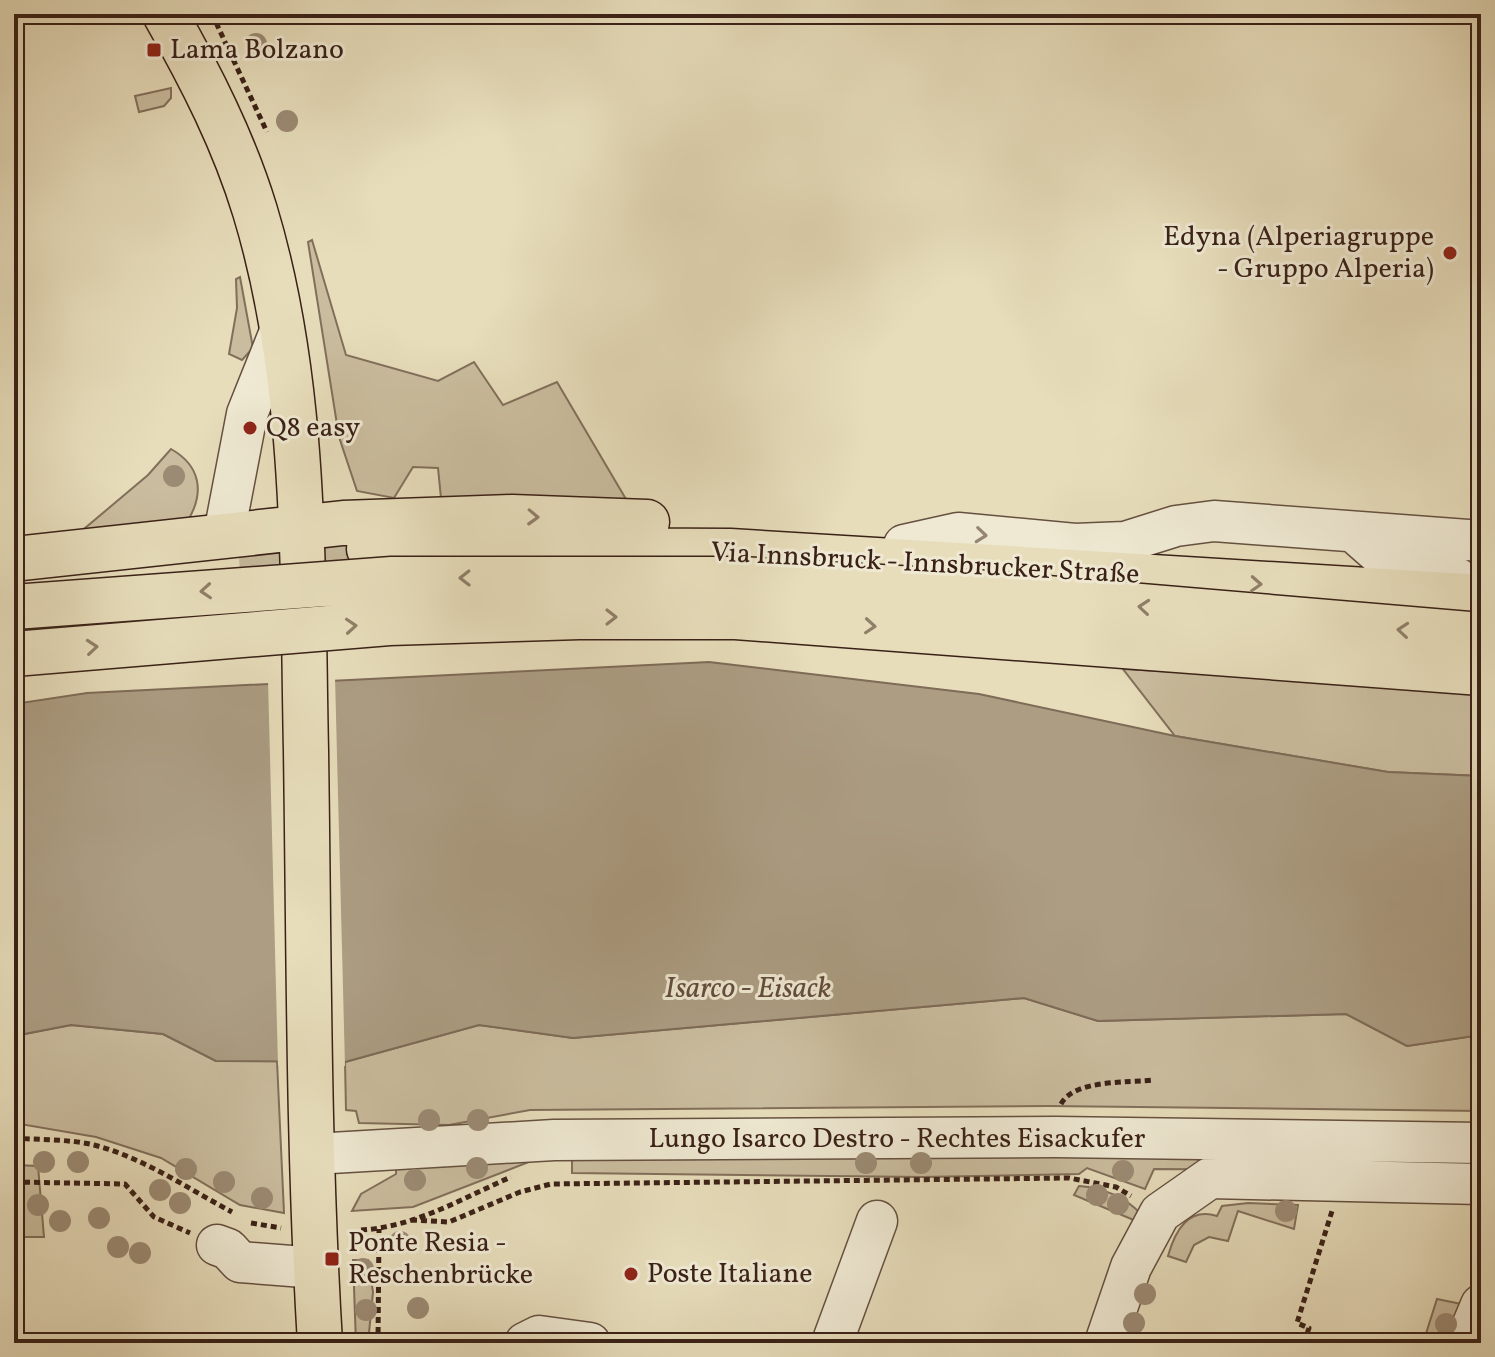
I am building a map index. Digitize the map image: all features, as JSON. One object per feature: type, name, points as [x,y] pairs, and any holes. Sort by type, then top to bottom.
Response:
[{"type":"main road","points":[[165,14],[208,93],[256,213],[291,389],[302,526],[312,1100],[320,1343]]},
{"type":"main road","points":[[14,581],[232,545],[302,526],[543,518],[837,529],[904,545],[955,566]]},
{"type":"main road","points":[[14,559],[232,545]]},
{"type":"main road","name":"Via Innsbruck - Innsbrucker Straße","points":[[369,549],[730,551],[1481,597]]},
{"type":"main road","points":[[14,607],[392,579],[724,579],[988,593],[1481,635]]},
{"type":"main road","points":[[14,654],[389,623],[579,617],[736,617],[983,633],[1481,673]]},
{"type":"street","points":[[232,545],[247,414],[281,329]]},
{"type":"street","points":[[904,545],[958,533],[1075,544],[1125,542],[1176,526],[1214,521],[1481,541]]},
{"type":"street","points":[[1355,533],[1396,569],[1481,584]]},
{"type":"street","name":"Lungo Isarco Destro - Rechtes Eisackufer","points":[[314,1154],[554,1140],[1056,1137],[1481,1143]]},
{"type":"street","points":[[1105,1343],[1131,1267],[1160,1213],[1210,1178],[1481,1184]]},
{"type":"street","points":[[832,1343],[877,1221]]},
{"type":"street","points":[[217,1245],[228,1249],[240,1262],[317,1268]]},
{"type":"street","points":[[1465,1343],[1481,1305]]},
{"type":"street","points":[[525,1343],[539,1336],[590,1343]]},
{"type":"path","points":[[1056,1137],[1066,1096],[1080,1089],[1154,1080]]},
{"type":"path","points":[[14,1138],[90,1144],[117,1152],[161,1171],[253,1224],[286,1229]]},
{"type":"path","points":[[361,1230],[379,1229],[411,1220],[523,1172]]},
{"type":"path","points":[[411,1220],[449,1222],[520,1192],[551,1184],[1069,1178],[1116,1187],[1160,1213]]},
{"type":"path","points":[[1304,1343],[1309,1328],[1297,1323],[1342,1180]]},
{"type":"path","points":[[14,1182],[125,1184],[154,1217],[217,1245]]},
{"type":"path","points":[[378,1343],[379,1229]]},
{"type":"shaded area","points":[[171,88],[171,98],[164,106],[139,112],[135,96]]},
{"type":"shaded area","points":[[312,240],[346,355],[438,381],[474,362],[503,405],[557,382],[630,506],[441,498],[438,468],[413,467],[394,498],[357,491],[339,437],[308,242]]},
{"type":"shaded area","points":[[240,277],[253,348],[242,360],[229,354],[237,308],[236,279]]},
{"type":"shaded area","points":[[171,449],[189,464],[197,481],[196,501],[187,522],[78,534],[148,475]]},
{"type":"shaded area","points":[[1123,669],[1481,689],[1481,776],[1388,772],[1175,736]]},
{"type":"shaded area","points":[[1024,998],[1098,1021],[1346,1014],[1407,1046],[1481,1035],[1481,1111],[1049,1106],[530,1110],[449,1125],[359,1123],[356,1111],[346,1110],[345,1062],[479,1025],[573,1038]]},
{"type":"shaded area","points":[[71,1025],[163,1034],[216,1061],[277,1061],[284,1213],[240,1205],[161,1158],[96,1137],[14,1123],[14,1036]]},
{"type":"shaded area","points":[[537,1154],[529,1162],[413,1207],[352,1211],[361,1194],[396,1174],[396,1169]]},
{"type":"shaded area","points":[[572,1154],[1481,1158],[1481,1171],[1154,1169],[1145,1189],[1087,1168],[1079,1174],[922,1177],[572,1173]]},
{"type":"shaded area","points":[[14,1165],[38,1166],[44,1237],[14,1237]]},
{"type":"shaded area","points":[[1079,1186],[1113,1194],[1141,1214],[1136,1221],[1074,1195]]},
{"type":"shaded area","points":[[1248,1203],[1298,1205],[1294,1229],[1238,1211],[1228,1241],[1209,1237],[1194,1245],[1186,1262],[1168,1256],[1179,1230],[1191,1218],[1207,1214],[1217,1216],[1222,1206]]},
{"type":"shaded area","points":[[353,1260],[368,1260],[373,1292],[368,1343],[356,1343]]},
{"type":"shaded area","points":[[1437,1299],[1471,1306],[1455,1343],[1423,1343]]},
{"type":"water","name":"Isarco - Eisack","points":[[709,662],[979,694],[1175,736],[1388,772],[1481,776],[1481,1035],[1407,1046],[1346,1014],[1098,1021],[1024,998],[573,1038],[479,1025],[345,1062],[216,1061],[163,1034],[71,1025],[14,1036],[14,704],[87,693]]},
{"type":"pier","points":[[335,677],[345,1066],[278,1065],[268,680]]},
{"type":"tunnel","points":[[239,557],[369,549]]},
{"type":"place","name":"Lama Bolzano","points":[[154,50]]},
{"type":"place","name":"Edyna (Alperiagruppe - Gruppo Alperia)","points":[[1450,253]]},
{"type":"place","name":"Q8 easy","points":[[250,428]]},
{"type":"place","name":"Ponte Resia - Reschenbrücke","points":[[332,1259]]},
{"type":"place","name":"Poste Italiane","points":[[631,1274]]}]
